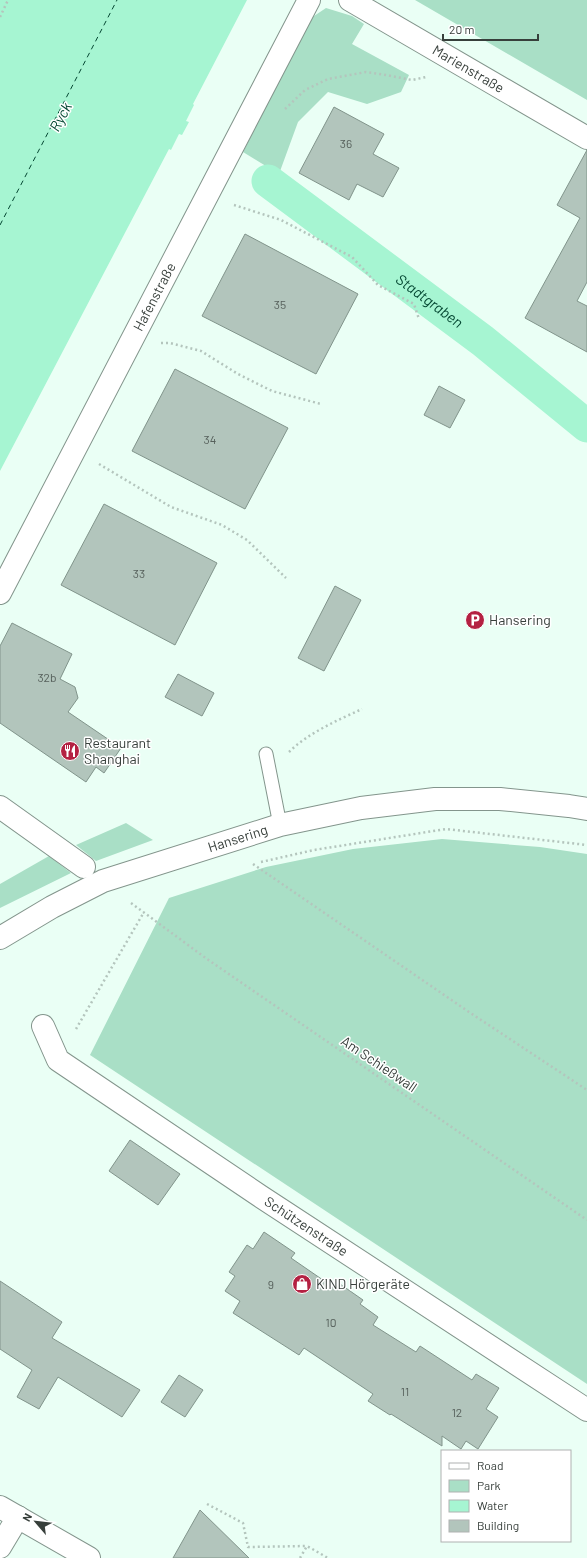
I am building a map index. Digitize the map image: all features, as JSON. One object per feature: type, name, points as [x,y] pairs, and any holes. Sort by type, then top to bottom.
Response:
[{"type":"street","name":"Hafenstraße","points":[[0,593],[309,0]]},
{"type":"street","name":"Marienstraße","points":[[350,0],[587,138]]},
{"type":"street","name":"Hansering","points":[[0,938],[52,907],[103,881],[280,825],[361,808],[435,799],[500,799],[587,810]]},
{"type":"street","points":[[0,807],[84,867]]},
{"type":"street","points":[[43,1026],[58,1060]]},
{"type":"street","name":"Schützenstraße","points":[[58,1060],[260,1196],[587,1410]]},
{"type":"street","points":[[0,1547],[9,1512],[89,1558]]},
{"type":"lane","points":[[266,754],[280,825]]},
{"type":"path","points":[[0,17],[8,0]]},
{"type":"path","points":[[282,113],[305,90],[328,79],[366,72],[412,80],[464,67]]},
{"type":"path","points":[[209,192],[233,205],[281,220],[352,257],[378,285],[414,304],[419,319]]},
{"type":"path","points":[[134,336],[150,343],[170,343],[201,351],[238,374],[272,391],[321,404]]},
{"type":"path","points":[[75,450],[171,507],[222,525],[247,540],[286,578]]},
{"type":"path","points":[[270,771],[294,746],[330,724],[362,709]]},
{"type":"path","points":[[246,866],[314,850],[446,829],[587,845]]},
{"type":"path","points":[[253,864],[469,1012],[587,1090]]},
{"type":"path","name":"Am Schießwall","points":[[138,900],[131,903],[207,959],[587,1220]]},
{"type":"path","points":[[58,1060],[144,912]]},
{"type":"path","points":[[207,1504],[243,1523],[248,1547],[307,1546],[328,1558]]},
{"type":"path","points":[[300,1558],[307,1546]]},
{"type":"green space","points":[[415,0],[587,0],[587,100]]},
{"type":"green space","points":[[326,8],[352,16],[364,24],[352,44],[409,75],[401,92],[367,104],[328,92],[298,122],[279,174],[243,152],[311,18]]},
{"type":"green space","points":[[126,823],[153,840],[96,861],[76,845]]},
{"type":"green space","points":[[442,839],[540,847],[587,854],[587,1384],[90,1055],[169,898],[266,867],[353,849]]},
{"type":"green space","points":[[49,856],[71,873],[0,908],[0,884]]},
{"type":"water","name":"Ryck","points":[[0,0],[247,0],[193,104],[194,105],[186,121],[189,122],[182,135],[179,134],[171,150],[169,149],[0,471]]},
{"type":"building","points":[[334,107],[384,134],[373,154],[399,168],[383,197],[357,184],[349,200],[299,173]]},
{"type":"building","points":[[587,150],[587,282],[577,301],[587,306],[587,352],[525,318],[580,218],[557,205]]},
{"type":"building","points":[[245,234],[358,294],[316,374],[202,316]]},
{"type":"building","points":[[175,369],[288,428],[245,509],[132,451]]},
{"type":"building","points":[[439,386],[465,400],[450,428],[424,415]]},
{"type":"building","points":[[104,504],[217,563],[175,645],[61,585]]},
{"type":"building","points":[[335,586],[361,600],[324,671],[298,658]]},
{"type":"building","points":[[12,623],[72,654],[60,679],[75,687],[78,698],[68,712],[121,748],[104,773],[96,767],[86,782],[0,723],[0,646]]},
{"type":"building","points":[[178,674],[214,693],[202,716],[165,697]]},
{"type":"building","points":[[130,1140],[180,1174],[158,1205],[109,1171]]},
{"type":"building","points":[[264,1232],[295,1253],[291,1258],[336,1289],[340,1284],[363,1300],[360,1304],[378,1317],[373,1325],[416,1352],[420,1346],[472,1380],[476,1374],[499,1388],[486,1409],[498,1417],[478,1449],[466,1441],[461,1449],[442,1436],[442,1446],[368,1401],[373,1394],[304,1348],[299,1355],[233,1313],[240,1301],[225,1291],[235,1276],[229,1272],[247,1245],[253,1249]]},
{"type":"building","points":[[0,1281],[62,1322],[52,1338],[140,1390],[122,1417],[58,1377],[39,1409],[17,1397],[32,1370],[0,1349]]},
{"type":"building","points":[[179,1375],[203,1390],[185,1417],[161,1402]]},
{"type":"building","points":[[200,1510],[249,1558],[173,1558]]},
{"type":"waterway","name":"Stadtgraben","points":[[268,181],[483,341],[587,426]]},
{"type":"ferry route","points":[[0,225],[117,0]]},
{"type":"place","name":"Hansering","points":[[475,620]]},
{"type":"place","name":"Restaurant Shanghai","points":[[70,751]]},
{"type":"place","name":"KIND Hörgeräte","points":[[302,1284]]}]
